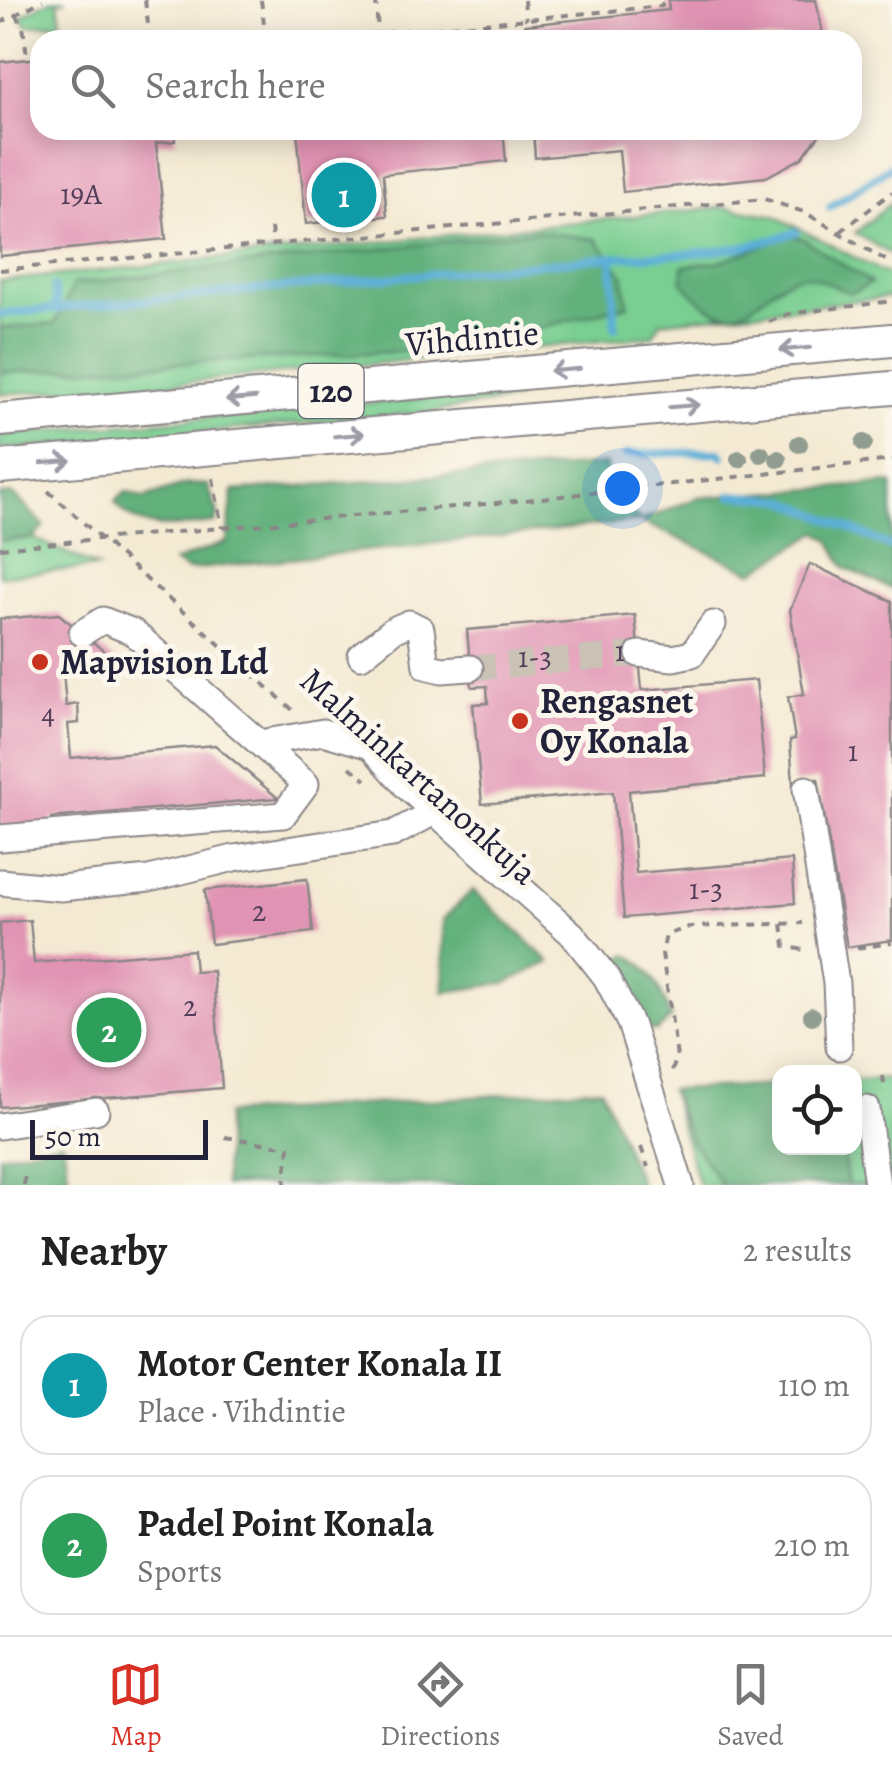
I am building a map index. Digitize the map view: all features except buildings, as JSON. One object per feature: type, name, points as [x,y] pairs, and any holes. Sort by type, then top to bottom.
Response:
[{"type":"main road","name":"Vihdintie","points":[[0,420],[892,340]]},
{"type":"main road","name":"120","points":[[0,467],[892,388]]},
{"type":"street","points":[[0,838],[282,814],[306,784],[134,632],[103,620],[82,633]]},
{"type":"street","points":[[360,656],[393,630],[409,623],[424,636],[426,666],[442,670],[470,668]]},
{"type":"street","points":[[639,654],[673,658],[692,654],[713,624]]},
{"type":"street","name":"Malminkartanonkuja","points":[[317,734],[323,732],[372,746],[434,812],[550,913],[588,954],[624,1011],[681,1185]]},
{"type":"street","points":[[260,744],[317,734]]},
{"type":"street","points":[[806,789],[828,928],[839,1047]]},
{"type":"street","points":[[0,882],[61,888],[149,879],[234,858],[392,834],[434,812]]},
{"type":"street","points":[[867,1109],[879,1185],[892,1178]]},
{"type":"street","points":[[0,1126],[96,1111]]},
{"type":"path","points":[[0,23],[42,0]]},
{"type":"path","points":[[145,0],[149,30]]},
{"type":"path","points":[[261,0],[265,30]]},
{"type":"path","points":[[376,0],[378,30]]},
{"type":"path","points":[[524,0],[526,20]]},
{"type":"path","points":[[420,30],[662,6],[662,0]]},
{"type":"path","points":[[16,14],[24,26],[28,56]]},
{"type":"path","points":[[839,232],[892,192]]},
{"type":"path","points":[[0,270],[733,199],[784,204],[892,264]]},
{"type":"path","points":[[271,228],[273,243]]},
{"type":"path","points":[[766,323],[788,314],[892,301]]},
{"type":"path","points":[[0,548],[892,460]]},
{"type":"path","points":[[213,476],[222,528]]},
{"type":"path","name":"Malminkartanonkuja","points":[[40,484],[374,787]]},
{"type":"path","points":[[650,1082],[670,1073],[676,1064],[662,953],[666,935],[677,928],[782,921],[828,928]]},
{"type":"path","points":[[883,1077],[884,1089]]},
{"type":"path","points":[[636,1131],[651,1174]]},
{"type":"path","points":[[225,1138],[289,1147],[285,1185]]},
{"type":"path","points":[[24,1185],[26,1171]]},
{"type":"green space","points":[[51,0],[66,0],[58,1],[61,23],[27,26],[21,16]]},
{"type":"green space","points":[[892,202],[892,255],[855,233]]},
{"type":"green space","points":[[724,207],[775,216],[892,277],[892,297],[661,322],[652,336],[159,385],[0,394],[0,281]]},
{"type":"green space","points":[[536,231],[596,239],[623,275],[628,305],[464,348],[0,373],[0,328],[55,324],[74,284]]},
{"type":"green space","points":[[790,236],[802,238],[871,283],[852,293],[814,277],[801,276],[785,281],[735,314],[720,313],[703,303],[683,283],[683,266],[720,261]]},
{"type":"green space","points":[[519,390],[517,399],[434,412],[0,450],[0,435]]},
{"type":"green space","points":[[606,464],[609,485],[640,521],[187,570],[174,562],[227,542],[233,491]]},
{"type":"green space","points":[[892,483],[892,589],[845,568],[830,540],[818,532],[753,572],[640,521],[697,498]]},
{"type":"green space","points":[[187,484],[208,485],[218,514],[215,523],[174,527],[148,524],[125,513],[115,502],[126,492],[144,498]]},
{"type":"green space","points":[[13,494],[45,526],[33,538],[0,541],[0,495]]},
{"type":"green space","points":[[33,538],[98,567],[0,576],[0,541]]},
{"type":"green space","points":[[473,890],[550,962],[506,983],[444,992],[443,919]]},
{"type":"green space","points":[[627,955],[649,973],[668,1009],[671,1018],[657,1031],[643,1029],[611,966]]},
{"type":"green space","points":[[892,1079],[892,1185],[848,1185],[843,1155],[862,1155],[862,1081]]},
{"type":"green space","points":[[772,1085],[772,1155],[843,1155],[848,1185],[722,1185],[691,1141],[670,1090]]},
{"type":"green space","points":[[601,1088],[641,1185],[224,1185],[226,1114]]},
{"type":"green space","points":[[670,1090],[691,1141],[722,1185],[699,1185]]},
{"type":"green space","points":[[63,1142],[70,1185],[0,1185],[0,1155]]},
{"type":"waterway","points":[[830,207],[892,166]]},
{"type":"waterway","points":[[0,314],[612,257],[705,252],[751,245],[796,232]]},
{"type":"waterway","points":[[612,257],[615,327]]},
{"type":"waterway","points":[[54,287],[57,310]]},
{"type":"waterway","points":[[626,454],[720,452],[723,456]]},
{"type":"waterway","points":[[731,495],[785,500],[892,547]]},
{"type":"tunnel","points":[[470,668],[639,654]]},
{"type":"place","name":"Motor Center Konala II","points":[[344,195]]},
{"type":"place","name":"Mapvision Ltd","points":[[40,662]]},
{"type":"place","name":"Rengasnet Oy Konala","points":[[520,721]]},
{"type":"place","name":"Padel Point Konala","points":[[109,1030]]}]
